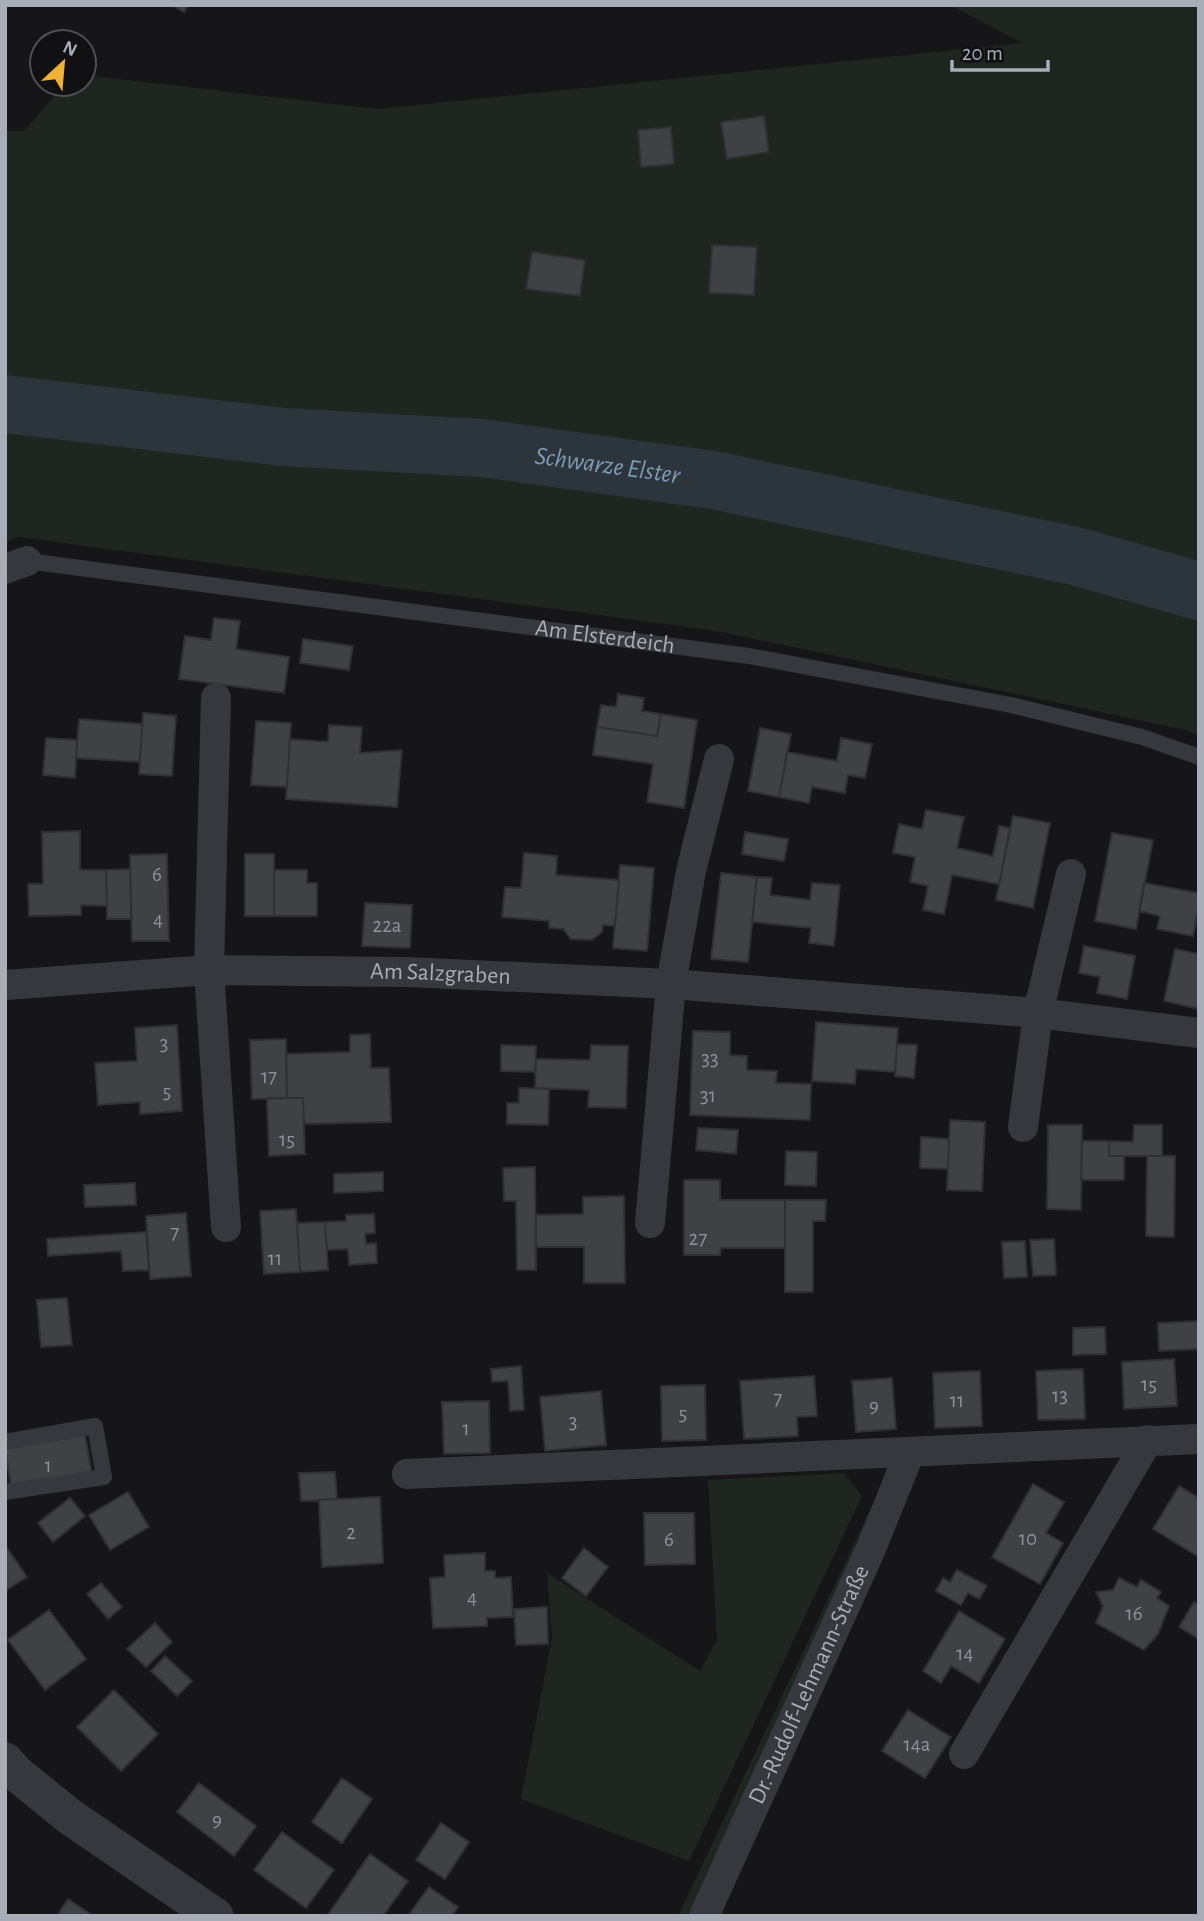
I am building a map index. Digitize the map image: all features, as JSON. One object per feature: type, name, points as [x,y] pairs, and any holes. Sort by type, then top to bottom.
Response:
[{"type":"street","points":[[216,698],[209,970],[226,1227]]},
{"type":"street","points":[[650,1223],[671,984],[691,871],[719,759]]},
{"type":"street","points":[[1023,1127],[1038,1013],[1071,874]]},
{"type":"street","name":"Am Salzgraben","points":[[5,985],[209,970],[408,972],[671,984],[1038,1013],[1199,1033]]},
{"type":"street","points":[[407,1475],[1199,1439]]},
{"type":"street","points":[[964,1754],[1149,1440]]},
{"type":"street","name":"Dr.-Rudolf-Lehmann-Straße","points":[[704,1916],[865,1564],[910,1451]]},
{"type":"street","points":[[5,1761],[69,1815],[215,1916]]},
{"type":"lane","name":"Am Elsterdeich","points":[[16,565],[749,656],[1011,705],[1142,737],[1199,757]]},
{"type":"lane","points":[[5,1442],[95,1426],[104,1476],[5,1492]]},
{"type":"shaded area","points":[[950,5],[1199,5],[1199,735],[1186,730],[717,631],[19,537],[5,542],[5,131],[24,131],[53,98],[98,98],[98,77],[378,109],[1022,43]]},
{"type":"shaded area","points":[[844,1473],[862,1496],[689,1861],[521,1799],[552,1638],[547,1573],[700,1671],[717,1640],[708,1480]]},
{"type":"shaded area","points":[[869,1512],[876,1515],[689,1916],[678,1916]]},
{"type":"building","points":[[172,5],[188,5],[184,12]]},
{"type":"building","points":[[764,116],[769,152],[727,159],[721,122]]},
{"type":"building","points":[[671,127],[674,164],[641,167],[638,130]]},
{"type":"building","points":[[712,245],[757,247],[754,295],[709,293]]},
{"type":"building","points":[[532,252],[585,260],[580,296],[526,289]]},
{"type":"building","points":[[214,618],[240,621],[236,649],[289,657],[284,693],[179,679],[185,636],[211,640]]},
{"type":"building","points":[[303,639],[353,646],[349,670],[300,663]]},
{"type":"building","points":[[618,694],[644,698],[642,711],[661,714],[657,736],[597,727],[601,705],[616,707]]},
{"type":"building","points":[[143,713],[176,716],[172,776],[139,774]]},
{"type":"building","points":[[661,714],[697,720],[684,808],[647,802],[653,764],[593,755],[597,727],[657,736]]},
{"type":"building","points":[[79,719],[142,724],[140,762],[76,758]]},
{"type":"building","points":[[256,721],[291,723],[287,787],[251,785]]},
{"type":"building","points":[[329,725],[362,727],[360,753],[402,750],[397,807],[286,799],[290,739],[328,742]]},
{"type":"building","points":[[760,728],[791,734],[779,797],[748,791]]},
{"type":"building","points":[[46,738],[77,740],[75,778],[43,775]]},
{"type":"building","points":[[841,738],[872,744],[865,778],[848,775],[845,793],[812,787],[809,803],[779,797],[787,752],[837,761]]},
{"type":"building","points":[[926,810],[964,817],[957,848],[993,856],[999,826],[1010,828],[999,884],[952,875],[944,914],[923,910],[928,886],[910,882],[915,857],[893,853],[899,824],[922,829]]},
{"type":"building","points":[[1013,816],[1050,823],[1033,908],[996,900]]},
{"type":"building","points":[[80,831],[80,870],[106,870],[107,906],[81,905],[81,915],[29,916],[28,884],[43,884],[42,832]]},
{"type":"building","points":[[745,832],[788,839],[784,861],[742,854]]},
{"type":"building","points":[[1112,833],[1153,840],[1136,929],[1095,921]]},
{"type":"building","points":[[524,853],[557,856],[556,875],[619,880],[615,926],[603,925],[602,932],[592,940],[571,939],[563,929],[549,928],[549,921],[502,917],[505,887],[521,888]]},
{"type":"building","points":[[167,854],[169,941],[132,941],[130,855]]},
{"type":"building","points":[[245,854],[274,854],[274,916],[245,916]]},
{"type":"building","points":[[620,865],[654,868],[647,951],[613,948]]},
{"type":"building","points":[[130,869],[131,919],[107,919],[106,870]]},
{"type":"building","points":[[274,870],[307,870],[307,883],[317,883],[317,916],[274,916]]},
{"type":"building","points":[[721,873],[757,877],[748,962],[711,959]]},
{"type":"building","points":[[757,877],[772,878],[770,895],[810,900],[812,883],[840,885],[834,946],[809,943],[811,928],[752,922]]},
{"type":"building","points":[[1144,883],[1199,893],[1193,936],[1157,929],[1160,916],[1139,911]]},
{"type":"building","points":[[365,903],[412,905],[410,948],[362,946]]},
{"type":"building","points":[[1084,946],[1135,956],[1127,999],[1097,993],[1100,977],[1079,973]]},
{"type":"building","points":[[1175,949],[1199,954],[1199,1009],[1164,1001]]},
{"type":"building","points":[[816,1022],[898,1028],[895,1072],[856,1069],[855,1084],[812,1081]]},
{"type":"building","points":[[177,1025],[182,1111],[140,1114],[140,1102],[98,1105],[95,1063],[137,1061],[135,1028]]},
{"type":"building","points":[[693,1031],[730,1032],[730,1055],[747,1056],[747,1070],[777,1071],[776,1083],[811,1084],[810,1120],[690,1115]]},
{"type":"building","points":[[370,1034],[371,1068],[389,1068],[391,1122],[304,1124],[303,1098],[287,1098],[286,1054],[350,1052],[350,1035]]},
{"type":"building","points":[[286,1039],[287,1098],[252,1099],[250,1040]]},
{"type":"building","points":[[897,1044],[917,1045],[914,1078],[895,1076]]},
{"type":"building","points":[[501,1045],[536,1046],[535,1072],[501,1071]]},
{"type":"building","points":[[591,1045],[628,1046],[626,1108],[588,1107],[589,1090],[535,1088],[536,1059],[590,1060]]},
{"type":"building","points":[[519,1088],[549,1089],[548,1125],[507,1124],[507,1103],[519,1103]]},
{"type":"building","points":[[267,1098],[303,1098],[305,1154],[269,1156]]},
{"type":"building","points":[[950,1120],[985,1122],[982,1191],[947,1190]]},
{"type":"building","points":[[1048,1125],[1082,1125],[1081,1210],[1047,1209]]},
{"type":"building","points":[[1134,1125],[1162,1125],[1162,1156],[1109,1156],[1109,1141],[1133,1142]]},
{"type":"building","points":[[698,1128],[738,1130],[736,1154],[696,1150]]},
{"type":"building","points":[[921,1137],[949,1139],[948,1169],[920,1168]]},
{"type":"building","points":[[1082,1141],[1109,1141],[1109,1156],[1124,1156],[1124,1180],[1081,1180]]},
{"type":"building","points":[[786,1151],[817,1152],[816,1186],[785,1185]]},
{"type":"building","points":[[1147,1156],[1175,1156],[1174,1237],[1146,1236]]},
{"type":"building","points":[[535,1167],[536,1270],[517,1270],[516,1201],[504,1201],[503,1168]]},
{"type":"building","points":[[383,1172],[383,1191],[334,1193],[334,1174]]},
{"type":"building","points":[[684,1180],[720,1180],[720,1200],[785,1200],[785,1248],[721,1248],[720,1255],[684,1255]]},
{"type":"building","points":[[135,1183],[136,1205],[85,1207],[84,1185]]},
{"type":"building","points":[[624,1196],[625,1283],[584,1283],[584,1247],[536,1247],[536,1215],[583,1214],[583,1197]]},
{"type":"building","points":[[785,1200],[826,1200],[825,1221],[813,1221],[813,1292],[785,1292]]},
{"type":"building","points":[[296,1209],[300,1272],[264,1274],[260,1211]]},
{"type":"building","points":[[186,1213],[191,1276],[150,1279],[146,1216]]},
{"type":"building","points":[[374,1214],[375,1233],[365,1234],[366,1244],[376,1243],[377,1263],[349,1265],[348,1249],[327,1250],[325,1222],[346,1221],[346,1215]]},
{"type":"building","points":[[325,1222],[328,1270],[300,1272],[297,1223]]},
{"type":"building","points":[[146,1232],[149,1270],[123,1271],[121,1251],[48,1256],[47,1239]]},
{"type":"building","points":[[1054,1239],[1056,1275],[1033,1276],[1030,1240]]},
{"type":"building","points":[[1025,1241],[1027,1277],[1004,1278],[1002,1242]]},
{"type":"building","points":[[67,1298],[72,1345],[41,1347],[37,1300]]},
{"type":"building","points":[[1199,1321],[1199,1349],[1159,1351],[1158,1323]]},
{"type":"building","points":[[1105,1327],[1106,1354],[1073,1355],[1073,1328]]},
{"type":"building","points":[[1174,1359],[1177,1406],[1124,1409],[1122,1362]]},
{"type":"building","points":[[521,1366],[524,1410],[510,1411],[508,1381],[492,1382],[491,1369]]},
{"type":"building","points":[[1083,1369],[1085,1419],[1038,1420],[1036,1371]]},
{"type":"building","points":[[980,1371],[982,1426],[935,1428],[933,1373]]},
{"type":"building","points":[[814,1376],[817,1416],[797,1417],[798,1436],[744,1439],[740,1381]]},
{"type":"building","points":[[892,1378],[896,1429],[856,1432],[852,1381]]},
{"type":"building","points":[[705,1385],[706,1440],[662,1441],[661,1386]]},
{"type":"building","points":[[601,1391],[606,1445],[545,1451],[540,1397]]},
{"type":"building","points":[[489,1401],[490,1453],[444,1454],[442,1402]]},
{"type":"building","points":[[85,1435],[92,1474],[11,1487],[5,1448]]},
{"type":"building","points":[[335,1472],[337,1499],[301,1501],[299,1473]]},
{"type":"building","points":[[1033,1484],[1064,1502],[1046,1533],[1063,1543],[1040,1584],[992,1557]]},
{"type":"building","points":[[1179,1486],[1199,1498],[1199,1557],[1153,1529]]},
{"type":"building","points":[[128,1492],[149,1527],[110,1550],[89,1515]]},
{"type":"building","points":[[380,1497],[383,1563],[322,1567],[319,1500]]},
{"type":"building","points":[[70,1498],[85,1516],[53,1542],[38,1523]]},
{"type":"building","points":[[644,1513],[694,1513],[695,1564],[645,1565]]},
{"type":"building","points":[[5,1545],[27,1577],[5,1591]]},
{"type":"building","points":[[584,1548],[608,1567],[586,1596],[562,1578]]},
{"type":"building","points":[[485,1553],[485,1571],[495,1571],[495,1578],[511,1577],[513,1617],[487,1618],[487,1626],[433,1628],[430,1578],[445,1577],[444,1555]]},
{"type":"building","points":[[957,1570],[987,1586],[979,1599],[968,1593],[961,1605],[936,1591],[943,1578],[950,1582]]},
{"type":"building","points":[[1119,1578],[1137,1587],[1141,1580],[1161,1592],[1157,1598],[1169,1606],[1158,1634],[1144,1650],[1096,1623],[1103,1606],[1096,1592],[1113,1590]]},
{"type":"building","points":[[101,1583],[122,1607],[108,1619],[87,1594]]},
{"type":"building","points":[[1194,1602],[1199,1604],[1199,1639],[1179,1627]]},
{"type":"building","points":[[547,1607],[548,1644],[516,1645],[514,1609]]},
{"type":"building","points":[[49,1610],[86,1659],[45,1690],[8,1640]]},
{"type":"building","points":[[959,1611],[1005,1639],[979,1683],[951,1666],[941,1683],[923,1671]]},
{"type":"building","points":[[155,1623],[172,1642],[146,1667],[127,1649]]},
{"type":"building","points":[[165,1656],[192,1681],[177,1696],[151,1671]]},
{"type":"building","points":[[114,1690],[158,1734],[121,1771],[77,1727]]},
{"type":"building","points":[[908,1710],[951,1737],[925,1778],[882,1751]]},
{"type":"building","points":[[342,1778],[372,1799],[342,1843],[312,1822]]},
{"type":"building","points":[[199,1783],[256,1826],[234,1856],[177,1812]]},
{"type":"building","points":[[441,1823],[469,1842],[445,1879],[416,1860]]},
{"type":"building","points":[[282,1832],[334,1870],[306,1908],[254,1870]]},
{"type":"building","points":[[370,1854],[408,1881],[383,1916],[327,1916]]},
{"type":"building","points":[[429,1887],[458,1907],[452,1916],[408,1916]]},
{"type":"building","points":[[68,1899],[93,1916],[57,1916]]},
{"type":"waterway","name":"Schwarze Elster","points":[[5,404],[283,437],[481,448],[713,480],[1075,556],[1199,591]]}]
